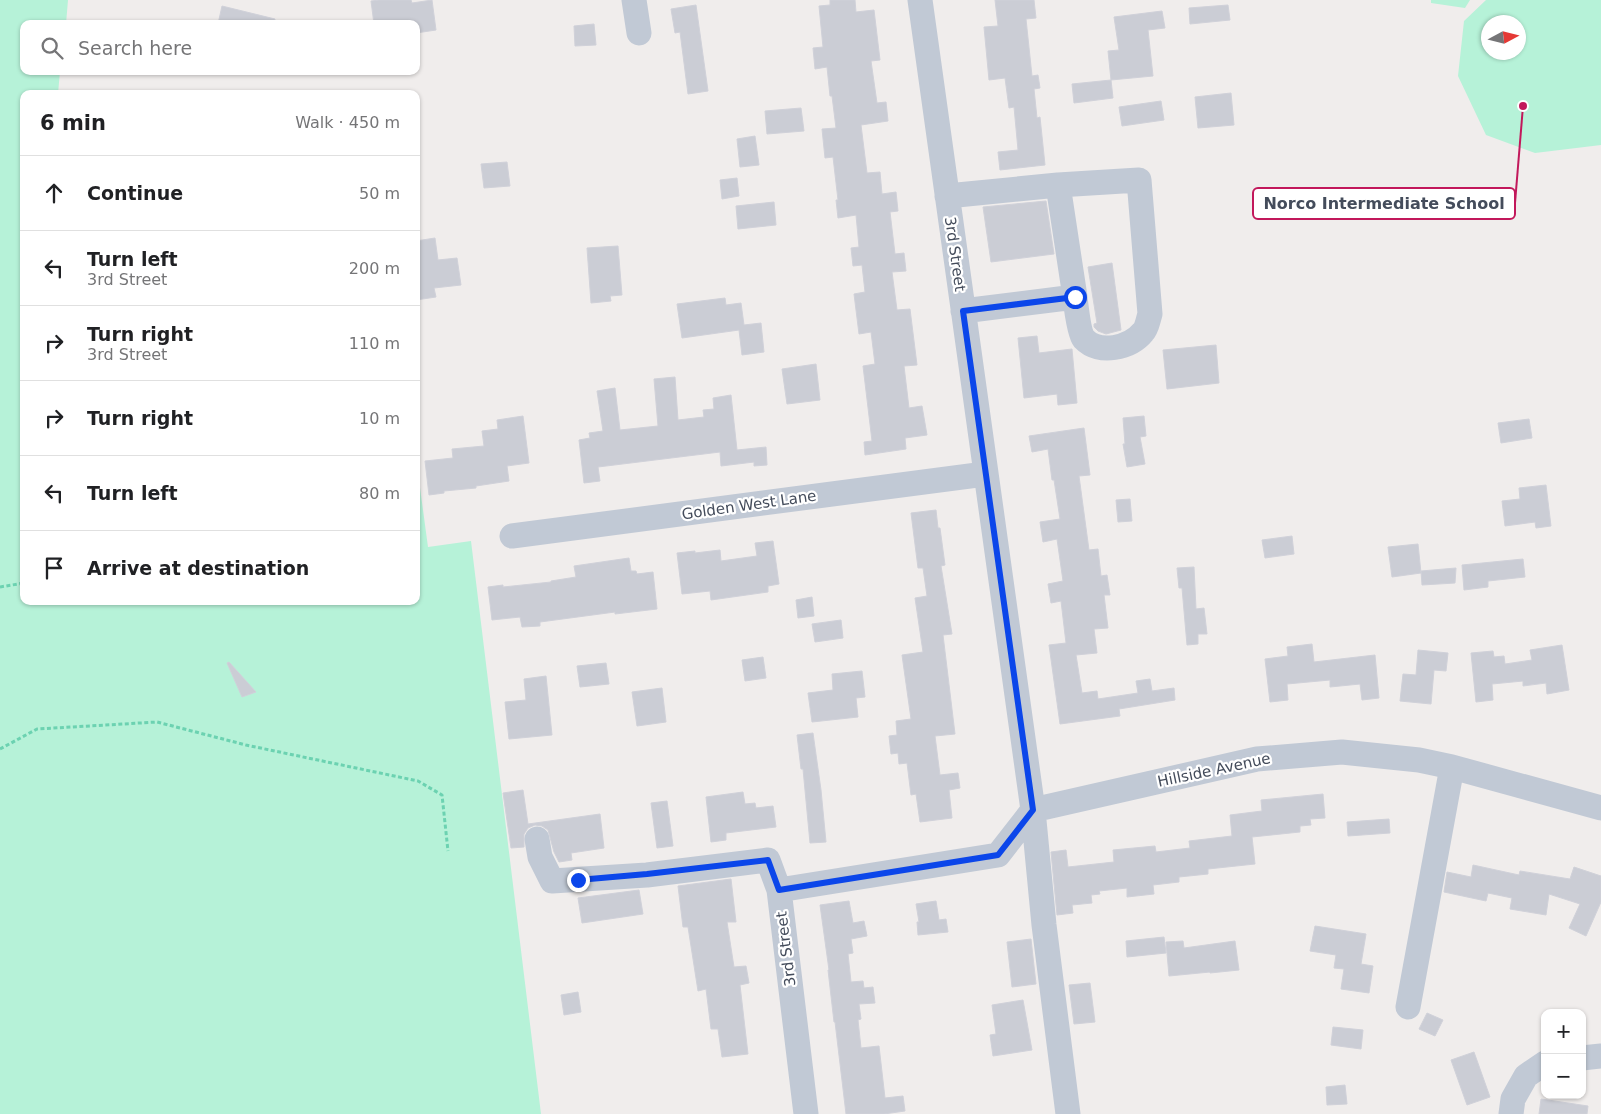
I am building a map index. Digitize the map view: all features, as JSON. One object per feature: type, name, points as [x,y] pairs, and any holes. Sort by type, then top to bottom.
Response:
[{"type":"street","points":[[634,0],[639,33]]},
{"type":"street","name":"3rd Street","points":[[806,1114],[779,890],[998,855],[1033,810],[920,0]]},
{"type":"street","points":[[947,196],[1058,185],[1139,180],[1150,314],[1145,330],[1136,340],[1116,347],[1094,347],[1082,337],[1058,185]]},
{"type":"street","points":[[963,311],[1075,297]]},
{"type":"street","name":"Golden West Lane","points":[[512,536],[985,474]]},
{"type":"street","name":"Hillside Avenue","points":[[1033,810],[1257,758],[1342,752],[1419,760],[1452,767],[1601,808]]},
{"type":"street","points":[[1408,1007],[1452,767]]},
{"type":"street","points":[[1033,810],[1044,925],[1068,1114]]},
{"type":"street","points":[[537,840],[540,857],[552,881],[647,874],[768,860],[779,890]]},
{"type":"street","points":[[1586,1058],[1601,1056]]},
{"type":"street","points":[[1511,1114],[1513,1100],[1526,1076],[1541,1066]]},
{"type":"path","points":[[0,586],[20,584]]},
{"type":"path","points":[[0,749],[37,729],[157,722],[246,745],[418,780],[442,795],[448,851]]},
{"type":"green space","points":[[0,0],[68,0],[66,20],[20,20],[20,75],[60,75],[58,90],[20,90],[20,605],[420,605],[420,488],[428,547],[471,541],[541,1114],[0,1114]]},
{"type":"green space","points":[[1431,0],[1470,0],[1465,8],[1431,3]]},
{"type":"green space","points":[[1486,0],[1601,0],[1601,145],[1535,153],[1486,135],[1458,76],[1464,21]]},
{"type":"building","points":[[411,0],[412,3],[432,0],[436,30],[420,32],[420,20],[373,20],[371,1]]},
{"type":"building","points":[[830,0],[855,0],[856,12],[874,10],[880,60],[871,61],[877,103],[886,102],[888,121],[861,125],[867,173],[880,172],[882,194],[896,192],[898,211],[890,212],[895,254],[904,253],[906,271],[892,272],[897,310],[910,309],[917,365],[904,366],[909,408],[922,406],[927,435],[905,438],[906,449],[865,455],[864,442],[872,441],[863,366],[875,364],[871,332],[859,334],[854,294],[865,292],[862,265],[853,266],[851,248],[859,247],[856,215],[838,218],[833,157],[825,158],[822,129],[836,128],[832,96],[830,96],[827,67],[815,69],[813,48],[823,47],[819,6],[830,5]]},
{"type":"building","points":[[995,0],[1034,0],[1036,18],[1026,19],[1032,76],[1038,75],[1040,88],[1034,89],[1037,118],[1040,117],[1045,165],[1000,170],[998,152],[1018,150],[1014,107],[1009,108],[1005,78],[989,80],[984,27],[998,26]]},
{"type":"building","points":[[696,5],[708,91],[688,94],[680,32],[675,33],[671,9]]},
{"type":"building","points":[[1228,5],[1230,20],[1190,24],[1189,8]]},
{"type":"building","points":[[222,6],[275,19],[275,20],[219,20]]},
{"type":"building","points":[[1162,11],[1165,28],[1148,30],[1153,76],[1111,80],[1108,51],[1119,50],[1114,17]]},
{"type":"building","points":[[594,24],[596,45],[575,46],[574,26]]},
{"type":"building","points":[[1111,80],[1113,98],[1074,103],[1072,84]]},
{"type":"building","points":[[1231,93],[1234,125],[1198,128],[1195,97]]},
{"type":"building","points":[[1161,101],[1164,120],[1122,126],[1119,107]]},
{"type":"building","points":[[801,108],[804,131],[767,134],[765,111]]},
{"type":"building","points":[[755,136],[759,165],[740,167],[737,139]]},
{"type":"building","points":[[507,162],[510,186],[484,188],[481,164]]},
{"type":"building","points":[[737,178],[739,196],[722,199],[720,180]]},
{"type":"building","points":[[1046,201],[1054,254],[991,262],[983,207]]},
{"type":"building","points":[[774,202],[776,225],[738,229],[736,206]]},
{"type":"building","points":[[435,238],[438,260],[457,258],[461,285],[434,288],[436,297],[420,299],[420,240]]},
{"type":"building","points":[[618,246],[622,295],[610,296],[611,301],[591,303],[587,248]]},
{"type":"building","points":[[1112,263],[1121,330],[1106,334],[1094,327],[1094,324],[1097,323],[1088,267]]},
{"type":"building","points":[[725,298],[726,305],[741,303],[744,325],[761,323],[764,352],[742,355],[739,330],[682,338],[677,304]]},
{"type":"building","points":[[1037,336],[1039,353],[1072,349],[1077,403],[1058,405],[1057,394],[1024,398],[1018,338]]},
{"type":"building","points":[[1216,345],[1219,383],[1167,389],[1163,350]]},
{"type":"building","points":[[816,364],[820,400],[787,404],[782,369]]},
{"type":"building","points":[[675,377],[678,420],[704,417],[703,410],[714,409],[713,398],[731,395],[737,450],[766,447],[767,465],[754,466],[754,462],[721,466],[720,452],[598,467],[600,481],[584,483],[579,440],[590,438],[589,433],[603,431],[597,391],[615,388],[620,430],[658,426],[654,379]]},
{"type":"building","points":[[523,416],[529,463],[507,466],[509,481],[429,495],[425,461],[453,458],[452,449],[484,446],[482,431],[498,429],[497,420]]},
{"type":"building","points":[[1144,416],[1146,436],[1140,437],[1145,464],[1127,467],[1123,444],[1125,444],[1123,418]]},
{"type":"building","points":[[1529,419],[1532,438],[1501,443],[1498,423]]},
{"type":"building","points":[[1084,428],[1090,475],[1079,476],[1089,550],[1098,549],[1101,576],[1107,575],[1110,595],[1104,595],[1108,628],[1094,629],[1097,653],[1076,655],[1082,693],[1097,691],[1098,699],[1138,693],[1136,681],[1150,679],[1152,691],[1174,688],[1175,700],[1119,709],[1120,716],[1060,724],[1049,645],[1066,643],[1061,601],[1051,603],[1048,584],[1063,581],[1057,539],[1043,542],[1040,522],[1060,519],[1048,449],[1032,452],[1029,436]]},
{"type":"building","points":[[1546,485],[1551,526],[1536,528],[1535,522],[1505,526],[1502,501],[1520,499],[1519,488]]},
{"type":"building","points":[[1130,499],[1132,521],[1118,522],[1116,500]]},
{"type":"building","points":[[936,510],[945,565],[941,566],[952,634],[943,635],[955,734],[935,736],[940,775],[958,773],[960,788],[949,790],[952,818],[920,822],[916,794],[911,795],[907,763],[899,764],[898,753],[891,754],[889,736],[897,735],[896,721],[911,719],[902,655],[923,652],[915,598],[927,596],[923,568],[918,568],[911,513]]},
{"type":"building","points":[[1292,536],[1294,554],[1265,558],[1262,540]]},
{"type":"building","points":[[773,541],[779,584],[768,586],[768,592],[711,600],[710,591],[682,594],[677,553],[720,550],[721,561],[757,556],[755,543]]},
{"type":"building","points":[[1418,544],[1421,573],[1392,577],[1388,547]]},
{"type":"building","points":[[629,558],[631,571],[636,571],[637,574],[653,572],[657,609],[615,614],[615,612],[540,622],[540,626],[522,627],[520,617],[492,620],[488,587],[551,582],[576,577],[574,566]]},
{"type":"building","points":[[1523,559],[1525,577],[1488,581],[1488,587],[1464,590],[1462,565]]},
{"type":"building","points":[[1194,567],[1196,609],[1204,608],[1207,634],[1198,634],[1198,644],[1187,645],[1182,588],[1179,588],[1177,568]]},
{"type":"building","points":[[1456,568],[1455,583],[1422,585],[1421,571]]},
{"type":"building","points":[[812,597],[814,616],[798,618],[796,600]]},
{"type":"building","points":[[841,620],[843,638],[815,642],[812,624]]},
{"type":"building","points":[[1312,644],[1314,662],[1375,655],[1379,698],[1362,700],[1360,684],[1330,687],[1330,680],[1287,684],[1288,700],[1270,702],[1265,659],[1288,656],[1287,647]]},
{"type":"building","points":[[1562,645],[1569,690],[1547,694],[1546,683],[1523,686],[1523,681],[1492,684],[1493,700],[1476,702],[1471,653],[1493,651],[1494,657],[1504,656],[1505,664],[1532,660],[1530,650]]},
{"type":"building","points":[[1418,650],[1448,653],[1446,671],[1434,670],[1431,704],[1400,701],[1403,674],[1416,675]]},
{"type":"building","points":[[763,657],[766,678],[745,681],[742,660]]},
{"type":"building","points":[[229,662],[256,692],[242,697],[227,663]]},
{"type":"building","points":[[606,663],[609,684],[580,687],[577,666]]},
{"type":"building","points":[[862,671],[865,697],[856,698],[858,717],[812,722],[808,693],[833,690],[832,674]]},
{"type":"building","points":[[546,676],[552,735],[509,739],[505,702],[526,700],[524,679]]},
{"type":"building","points":[[662,688],[666,722],[637,726],[632,692]]},
{"type":"building","points":[[813,733],[826,842],[810,843],[803,769],[801,769],[797,735]]},
{"type":"building","points":[[523,790],[528,824],[600,814],[604,848],[571,853],[572,860],[559,862],[548,830],[542,826],[535,825],[528,828],[524,834],[524,847],[511,848],[503,793]]},
{"type":"building","points":[[743,792],[745,804],[755,803],[756,808],[773,806],[776,827],[726,833],[726,840],[711,842],[706,797]]},
{"type":"building","points":[[1323,794],[1325,818],[1310,819],[1311,825],[1300,826],[1300,832],[1252,837],[1255,864],[1208,869],[1208,874],[1179,877],[1179,882],[1153,885],[1154,894],[1127,897],[1127,888],[1099,891],[1100,894],[1091,895],[1092,903],[1072,905],[1073,913],[1057,915],[1051,852],[1066,850],[1068,867],[1114,862],[1113,850],[1155,846],[1156,852],[1190,848],[1189,841],[1232,836],[1230,815],[1262,811],[1261,800]]},
{"type":"building","points":[[667,801],[673,846],[657,848],[651,803]]},
{"type":"building","points":[[1389,819],[1390,833],[1348,836],[1347,822]]},
{"type":"building","points":[[1473,865],[1519,875],[1520,871],[1570,879],[1574,867],[1601,876],[1601,902],[1586,936],[1569,928],[1580,904],[1549,894],[1546,915],[1510,909],[1512,898],[1488,893],[1486,901],[1444,892],[1447,872],[1471,877]]},
{"type":"building","points":[[731,879],[736,922],[727,922],[734,967],[746,966],[749,983],[740,985],[748,1054],[722,1057],[718,1029],[711,1029],[706,989],[698,991],[688,927],[683,927],[678,886]]},
{"type":"building","points":[[639,890],[643,914],[582,923],[578,898]]},
{"type":"building","points":[[849,901],[853,923],[864,921],[867,936],[851,939],[853,953],[848,954],[851,982],[863,981],[864,988],[873,987],[875,1003],[859,1004],[861,1019],[858,1020],[861,1048],[879,1046],[885,1098],[903,1096],[905,1111],[884,1114],[846,1114],[820,905]]},
{"type":"building","points":[[936,901],[939,920],[946,919],[948,932],[918,935],[917,922],[919,922],[916,904]]},
{"type":"building","points":[[1315,926],[1366,934],[1361,964],[1373,966],[1369,993],[1341,989],[1344,969],[1334,968],[1336,955],[1310,951]]},
{"type":"building","points":[[1164,937],[1166,953],[1127,957],[1126,941]]},
{"type":"building","points":[[1031,939],[1036,984],[1012,987],[1007,942]]},
{"type":"building","points":[[1183,941],[1184,948],[1235,941],[1239,970],[1169,976],[1166,942]]},
{"type":"building","points":[[1090,983],[1095,1022],[1074,1024],[1069,985]]},
{"type":"building","points":[[578,992],[581,1012],[564,1015],[561,995]]},
{"type":"building","points":[[1023,1000],[1032,1050],[993,1056],[990,1035],[996,1034],[992,1005]]},
{"type":"building","points":[[1427,1013],[1443,1020],[1435,1036],[1419,1029]]},
{"type":"building","points":[[1333,1027],[1363,1030],[1361,1049],[1331,1045]]},
{"type":"building","points":[[1474,1052],[1490,1097],[1467,1105],[1451,1060]]},
{"type":"building","points":[[1345,1085],[1347,1104],[1327,1105],[1326,1087]]},
{"type":"building","points":[[1541,1099],[1588,1106],[1587,1114],[1539,1114]]},
{"type":"place","name":"Norco Intermediate School","points":[[1523,106]]},
{"type":"route","points":[[578,880],[768,860],[779,890],[998,855],[1033,810],[963,311],[1075,297]]}]
